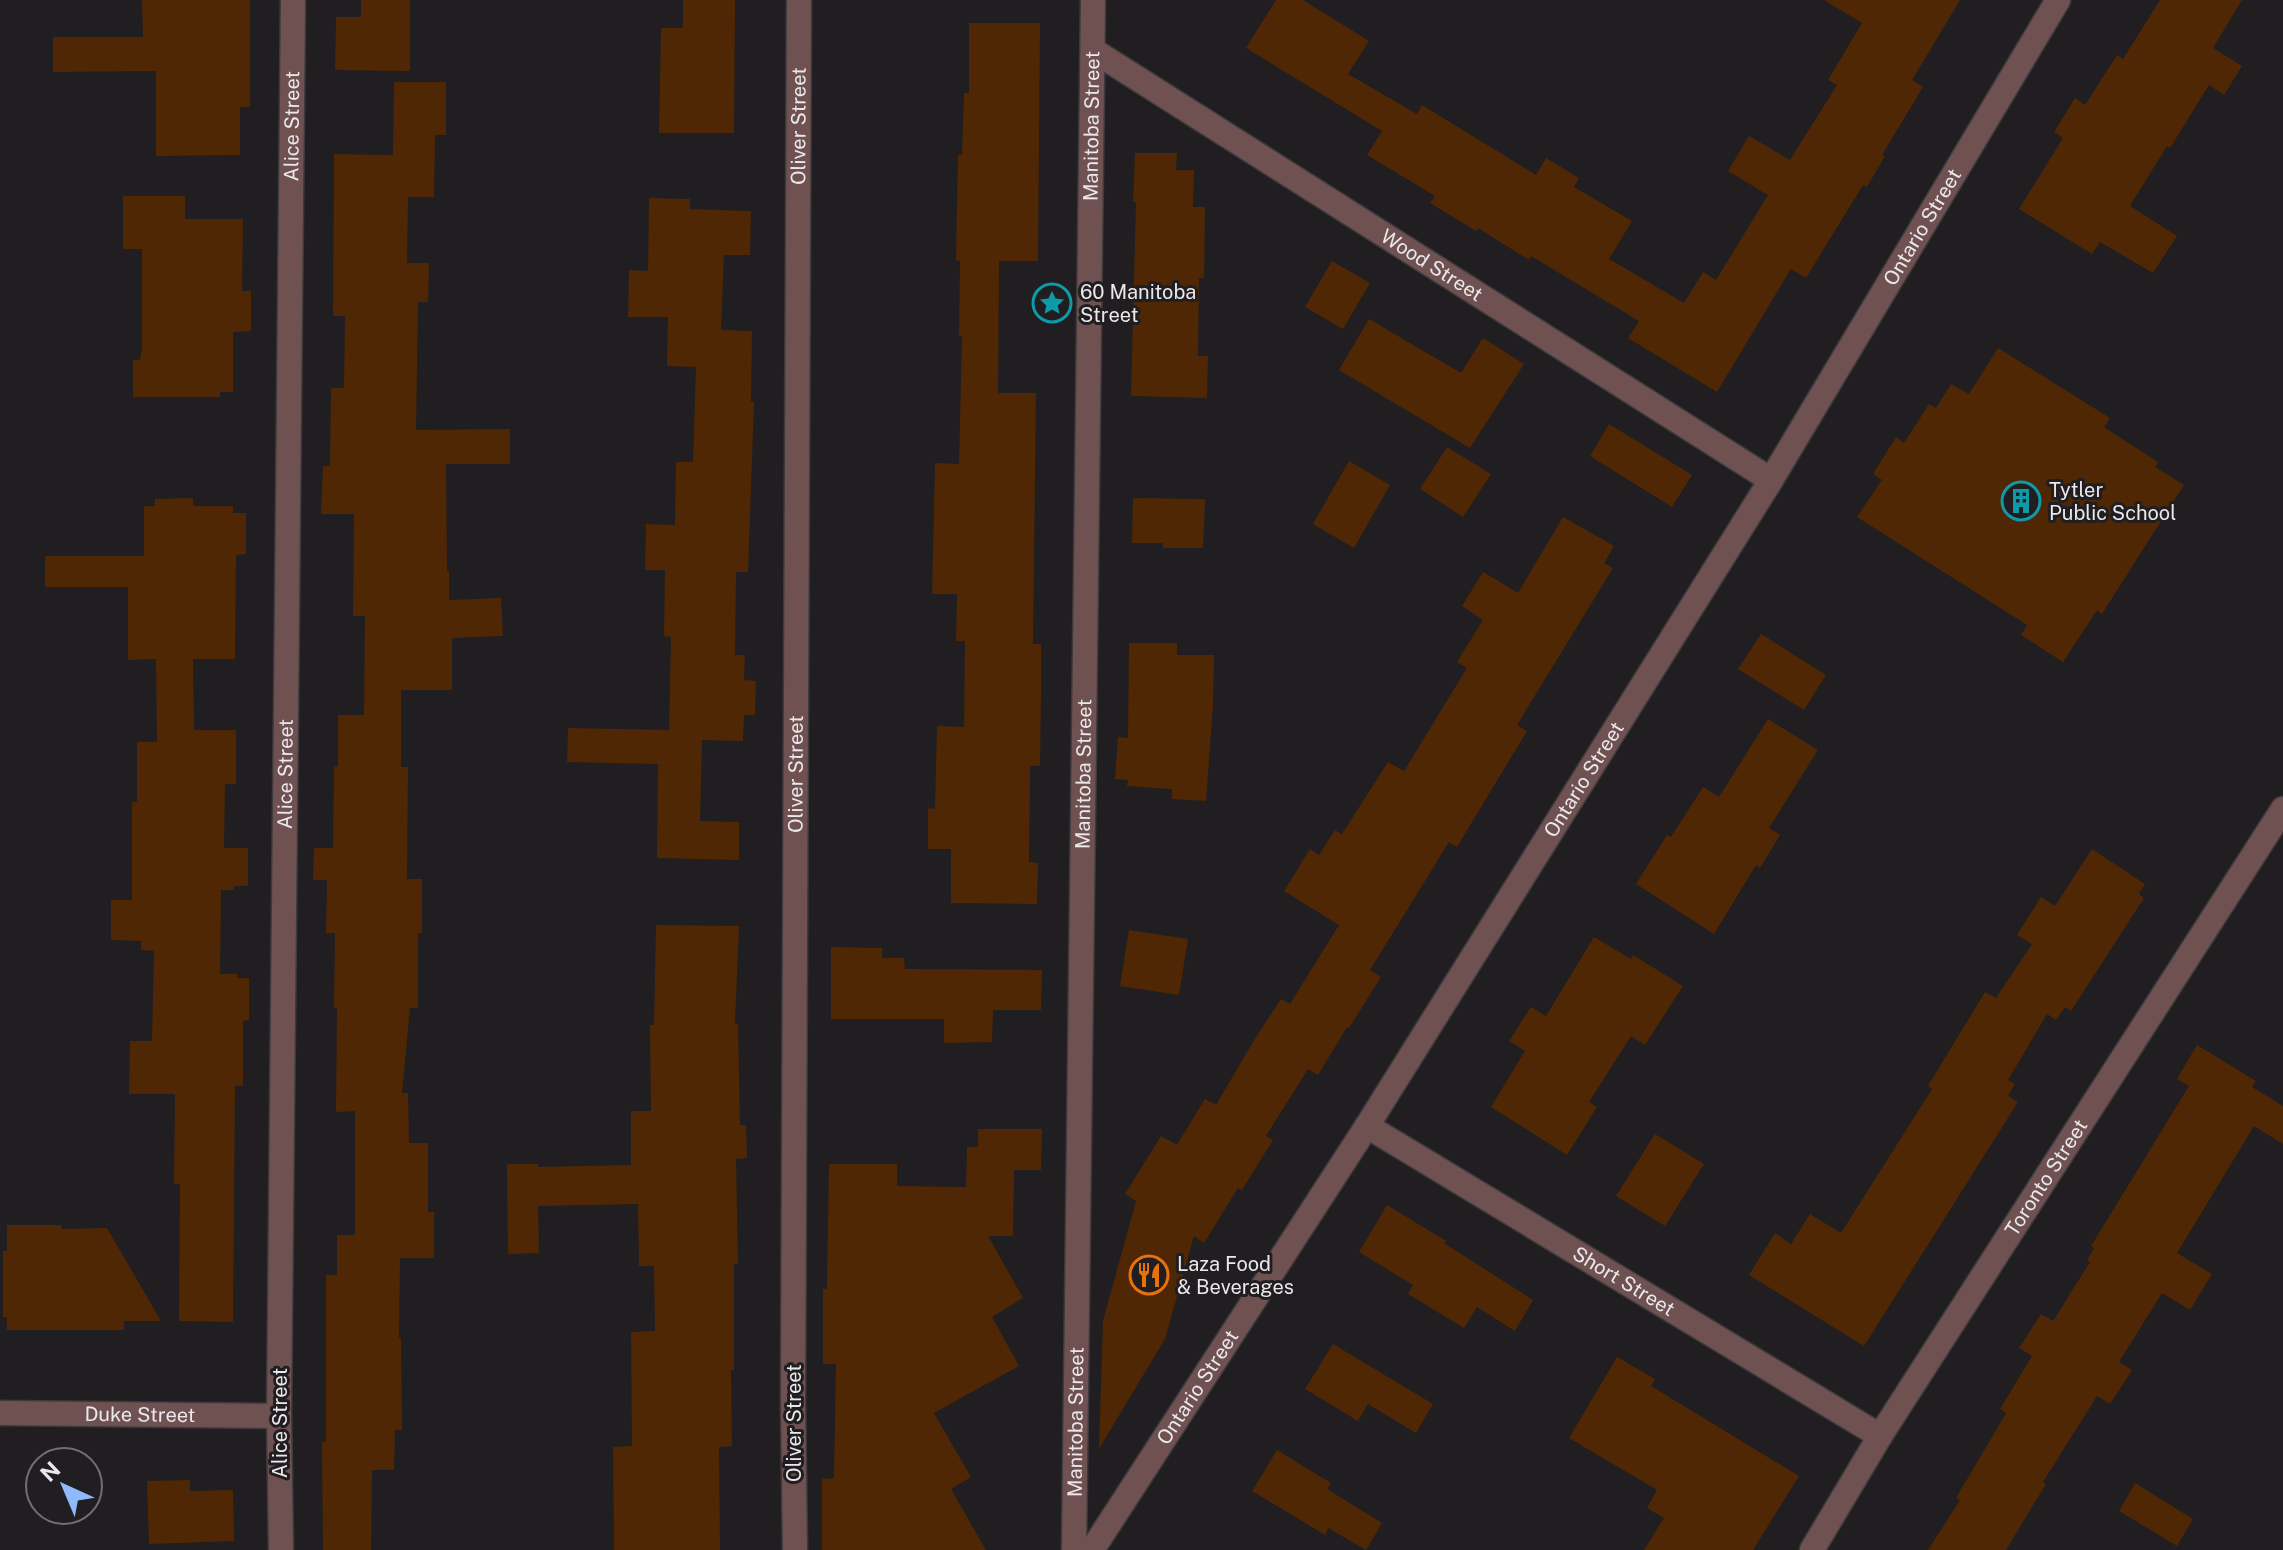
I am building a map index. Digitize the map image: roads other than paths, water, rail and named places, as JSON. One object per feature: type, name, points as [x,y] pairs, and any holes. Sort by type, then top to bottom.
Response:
[{"type":"street","name":"Alice Street","points":[[281,1550],[279,1416],[293,0]]},
{"type":"street","name":"Oliver Street","points":[[795,1550],[793,1386],[799,0]]},
{"type":"street","name":"Manitoba Street","points":[[1074,1550],[1093,0]]},
{"type":"street","name":"Ontario Street","points":[[1092,1550],[1367,1126],[1771,480],[2058,0]]},
{"type":"street","name":"Wood Street","points":[[1094,51],[1771,480]]},
{"type":"street","name":"Toronto Street","points":[[1812,1550],[1880,1436],[2283,809]]},
{"type":"street","name":"Short Street","points":[[1367,1126],[1880,1436]]},
{"type":"street","name":"Duke Street","points":[[0,1413],[279,1416]]},
{"type":"place","name":"60 Manitoba Street","points":[[1052,303]]},
{"type":"place","name":"Tytler Public School","points":[[2021,501]]},
{"type":"place","name":"Laza Food & Beverages","points":[[1149,1275]]}]
